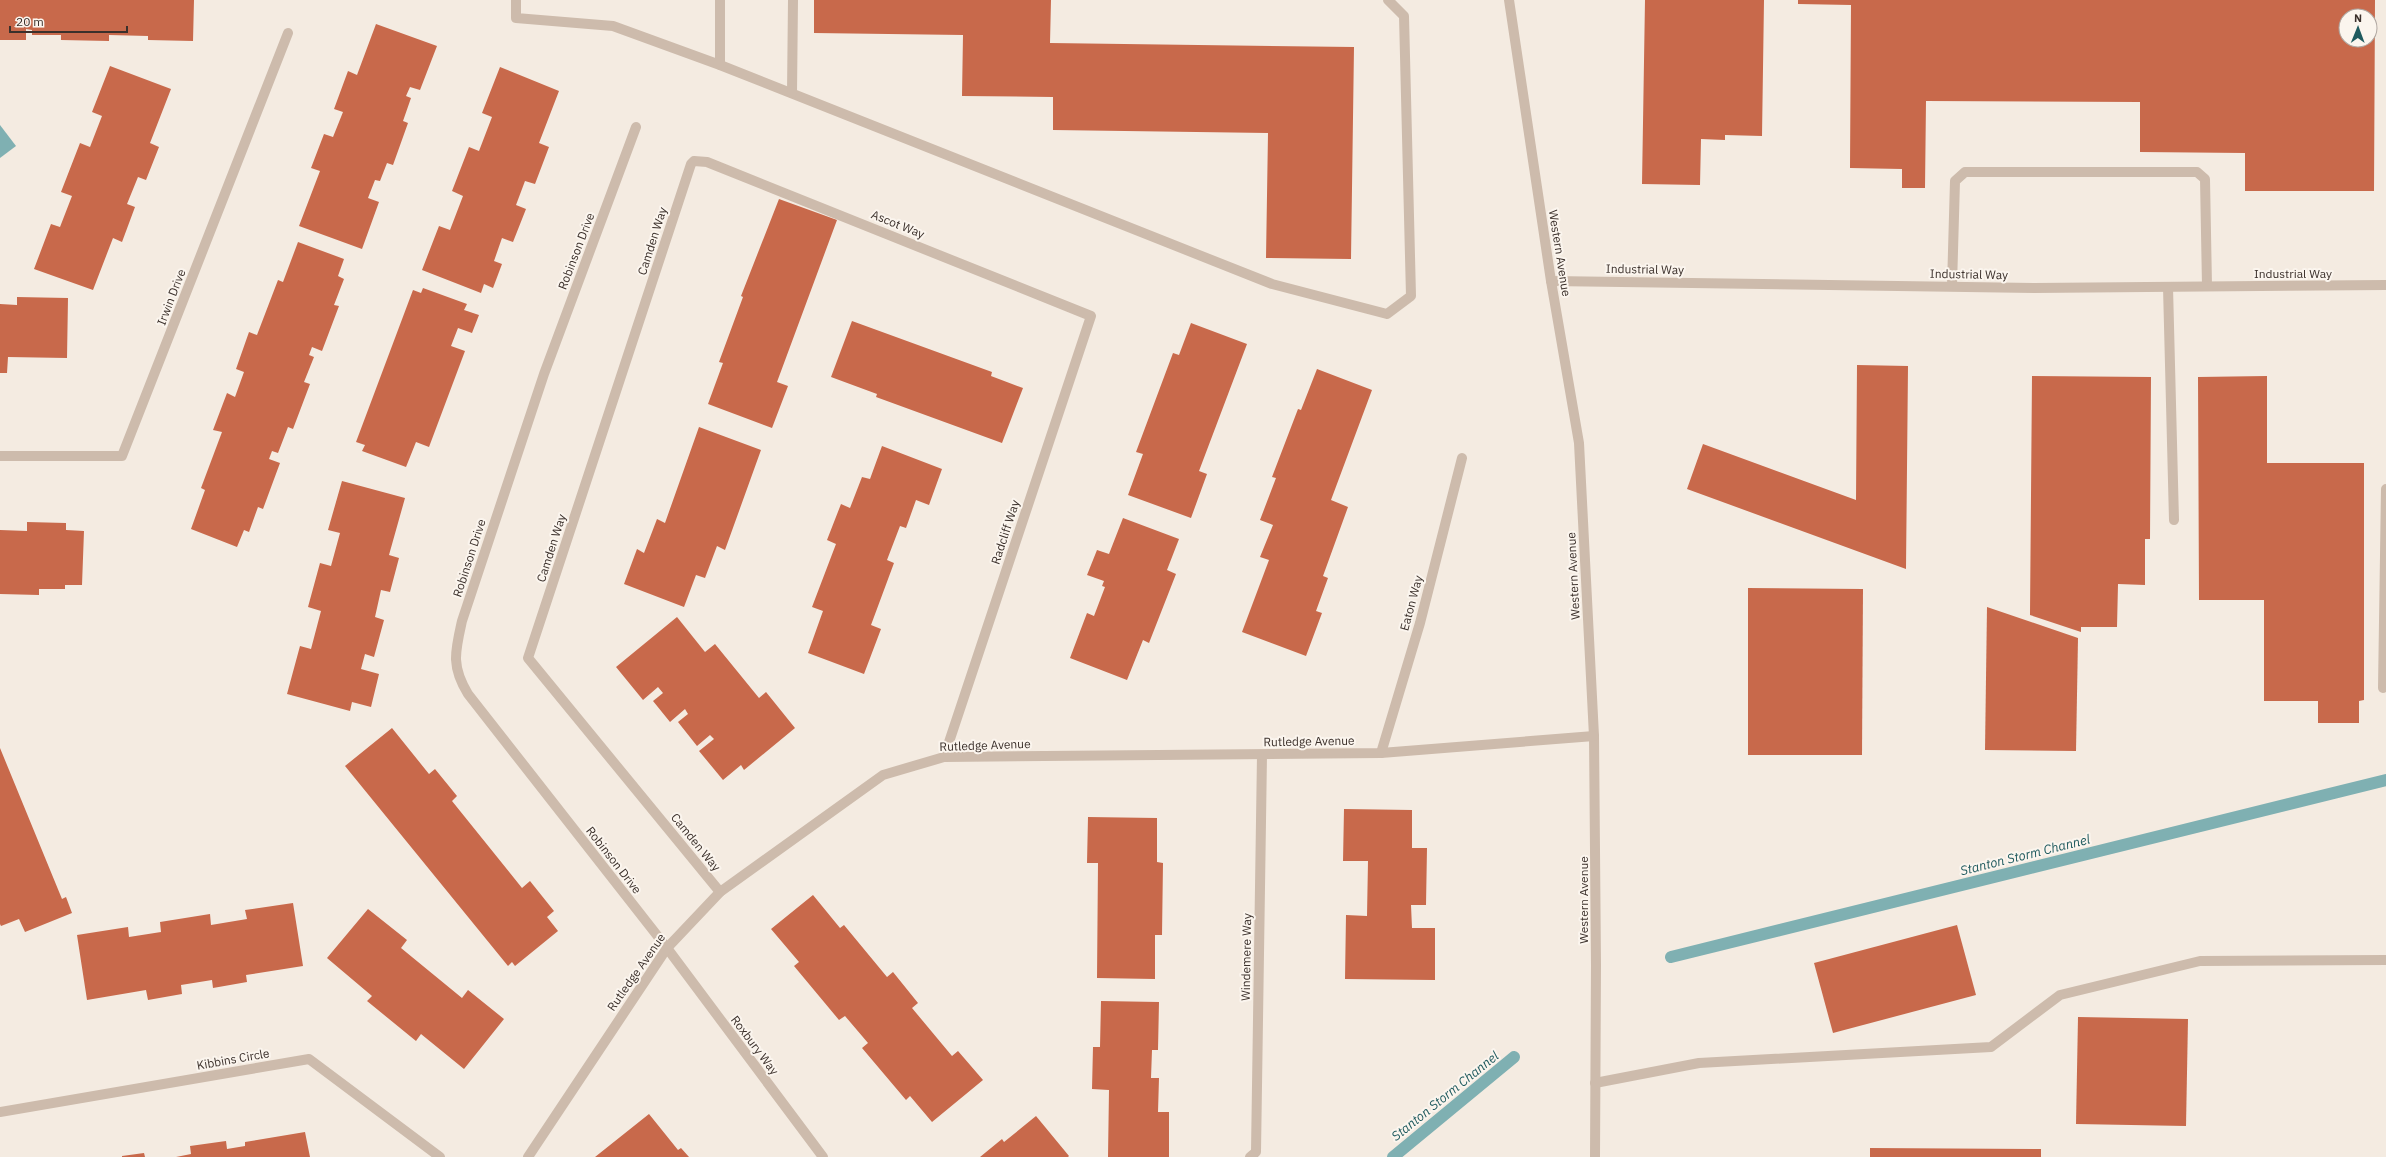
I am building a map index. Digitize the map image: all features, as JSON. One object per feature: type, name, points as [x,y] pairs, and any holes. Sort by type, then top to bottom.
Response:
[{"type":"street","points":[[516,0],[516,18],[613,26],[792,93],[1272,284],[1387,314],[1411,296],[1404,16],[1388,0]]},
{"type":"street","points":[[720,0],[720,65]]},
{"type":"street","points":[[792,93],[793,0]]},
{"type":"street","name":"Western Avenue","points":[[1509,0],[1551,281],[1579,443],[1594,736],[1595,1157]]},
{"type":"street","name":"Irwin Drive","points":[[0,456],[122,456],[288,33]]},
{"type":"street","name":"Robinson Drive","points":[[636,127],[544,374],[462,621],[454,663],[458,678],[468,694],[666,948]]},
{"type":"street","name":"Ascot Way","points":[[694,160],[707,162],[1091,316]]},
{"type":"street","name":"Camden Way","points":[[694,160],[691,164],[528,658],[720,892]]},
{"type":"street","points":[[1952,286],[1954,181],[1965,172],[2197,172],[2205,179],[2206,286]]},
{"type":"street","name":"Industrial Way","points":[[1551,281],[1952,286],[2168,287],[2386,285]]},
{"type":"street","points":[[2168,287],[2174,520]]},
{"type":"street","name":"Radcliff Way","points":[[944,757],[1091,316]]},
{"type":"street","name":"Eaton Way","points":[[1381,753],[1420,624],[1462,458]]},
{"type":"street","points":[[2383,688],[2386,489]]},
{"type":"street","name":"Rutledge Avenue","points":[[528,1157],[666,948],[720,892],[883,775],[944,757],[1381,753],[1594,736]]},
{"type":"street","name":"Windemere Way","points":[[1250,1157],[1256,1152],[1262,755]]},
{"type":"street","name":"Roxbury Way","points":[[666,948],[823,1157]]},
{"type":"street","points":[[1596,1083],[1699,1063],[1992,1047],[2060,994],[2200,961],[2386,960]]},
{"type":"street","name":"Kibbins Circle","points":[[0,1112],[309,1060],[440,1157]]},
{"type":"water","points":[[0,125],[16,146],[0,158]]},
{"type":"building","points":[[0,0],[194,0],[193,41],[148,40],[148,36],[109,35],[109,41],[61,40],[61,35],[32,35],[32,30],[26,29],[26,40],[0,40]]},
{"type":"building","points":[[814,0],[1051,0],[1050,43],[1354,47],[1351,259],[1266,258],[1268,133],[1053,130],[1053,97],[962,96],[963,35],[814,33]]},
{"type":"building","points":[[1645,0],[1764,0],[1762,136],[1725,135],[1725,140],[1701,139],[1700,185],[1642,184]]},
{"type":"building","points":[[1798,0],[2375,0],[2375,8],[2338,8],[2338,48],[2375,48],[2374,191],[2245,191],[2245,153],[2140,152],[2140,102],[1926,101],[1925,188],[1902,188],[1902,169],[1850,168],[1851,5],[1798,4]]},
{"type":"building","points":[[376,24],[437,46],[420,90],[410,87],[406,96],[411,98],[403,121],[408,123],[393,165],[387,163],[380,181],[375,180],[368,198],[379,202],[362,249],[299,226],[320,171],[311,168],[324,134],[333,137],[343,112],[334,109],[348,71],[357,75]]},
{"type":"building","points":[[110,66],[171,89],[150,143],[159,147],[146,180],[138,177],[127,204],[135,207],[122,242],[113,238],[93,290],[34,269],[51,224],[60,227],[72,196],[61,192],[80,143],[90,147],[102,116],[92,112]]},
{"type":"building","points":[[500,67],[559,91],[539,143],[549,147],[535,184],[525,181],[516,205],[526,209],[513,242],[502,238],[494,261],[502,264],[493,288],[484,284],[481,293],[422,270],[439,226],[450,230],[463,196],[452,191],[469,147],[479,151],[492,117],[482,113]]},
{"type":"building","points":[[779,199],[837,220],[777,382],[788,386],[772,428],[708,404],[723,363],[719,362],[743,297],[741,296]]},
{"type":"building","points":[[298,242],[344,259],[338,276],[344,279],[334,305],[339,306],[322,351],[312,347],[309,355],[314,357],[304,382],[310,384],[293,429],[288,427],[278,453],[272,451],[269,459],[280,463],[263,509],[258,507],[249,532],[244,530],[237,547],[191,529],[205,490],[201,488],[222,432],[213,430],[227,393],[235,397],[244,372],[236,369],[249,332],[257,335],[278,280],[283,282]]},
{"type":"building","points":[[423,288],[467,304],[464,310],[479,315],[472,333],[458,328],[451,346],[465,351],[429,447],[416,442],[406,467],[362,451],[365,445],[356,442],[413,290],[421,293]]},
{"type":"building","points":[[17,297],[68,298],[67,358],[8,357],[7,373],[0,373],[0,304],[17,305]]},
{"type":"building","points":[[852,321],[992,372],[991,376],[1023,388],[1002,443],[876,397],[877,394],[831,377]]},
{"type":"building","points":[[1191,323],[1247,344],[1199,471],[1207,474],[1191,518],[1128,495],[1143,454],[1136,452],[1173,353],[1179,355]]},
{"type":"building","points":[[1857,365],[1908,366],[1906,569],[1687,489],[1703,444],[1856,500]]},
{"type":"building","points":[[1317,369],[1372,390],[1331,500],[1348,507],[1323,576],[1328,578],[1316,611],[1322,613],[1306,656],[1242,632],[1269,560],[1260,557],[1273,525],[1260,520],[1276,478],[1272,477],[1298,409],[1301,410]]},
{"type":"building","points":[[2032,376],[2151,377],[2150,539],[2145,539],[2145,585],[2118,584],[2117,627],[2081,627],[2081,632],[2030,615]]},
{"type":"building","points":[[2267,376],[2267,463],[2364,463],[2364,700],[2359,701],[2359,723],[2318,723],[2318,701],[2264,701],[2264,600],[2199,600],[2198,377]]},
{"type":"building","points":[[699,427],[761,450],[725,550],[717,546],[705,578],[696,575],[684,607],[624,584],[637,549],[644,553],[657,519],[665,523]]},
{"type":"building","points":[[882,446],[942,469],[929,505],[916,500],[906,528],[900,526],[887,560],[894,563],[871,625],[881,629],[864,674],[808,653],[823,611],[812,607],[836,544],[827,540],[841,504],[850,508],[862,477],[870,479]]},
{"type":"building","points":[[342,481],[405,498],[389,555],[399,558],[390,592],[381,590],[375,617],[384,620],[374,657],[365,654],[361,669],[379,674],[371,707],[352,702],[350,711],[287,694],[300,646],[311,649],[321,611],[308,607],[320,563],[331,566],[340,533],[328,530]]},
{"type":"building","points":[[1123,518],[1179,539],[1167,570],[1176,574],[1149,643],[1143,640],[1127,680],[1070,658],[1087,613],[1094,616],[1105,587],[1102,586],[1104,581],[1087,575],[1097,550],[1109,554]]},
{"type":"building","points":[[27,522],[66,523],[66,530],[84,531],[82,585],[65,585],[65,589],[39,589],[39,595],[0,594],[0,530],[27,531]]},
{"type":"building","points":[[1748,588],[1863,589],[1862,755],[1748,755]]},
{"type":"building","points":[[1987,607],[2078,638],[2076,751],[1985,750]]},
{"type":"building","points":[[677,617],[705,652],[715,644],[759,698],[766,692],[795,728],[744,770],[741,765],[723,780],[699,751],[714,739],[710,735],[697,746],[678,722],[688,714],[685,709],[670,722],[653,701],[663,693],[658,687],[643,700],[616,667]]},
{"type":"building","points":[[392,728],[429,774],[435,769],[457,796],[452,801],[522,888],[530,881],[554,911],[547,917],[558,931],[515,966],[512,962],[508,966],[345,766]]},
{"type":"building","points":[[0,748],[62,899],[66,897],[72,913],[25,932],[19,919],[1,926],[0,924]]},
{"type":"building","points":[[1344,809],[1412,810],[1412,848],[1427,848],[1426,905],[1411,905],[1412,928],[1435,928],[1435,980],[1345,979],[1346,915],[1367,916],[1368,861],[1343,861]]},
{"type":"building","points":[[1088,817],[1157,818],[1157,862],[1163,863],[1162,935],[1155,935],[1155,979],[1097,978],[1098,863],[1087,863]]},
{"type":"building","points":[[813,895],[840,928],[844,925],[887,977],[893,972],[918,1003],[912,1008],[952,1056],[958,1051],[983,1080],[932,1122],[910,1096],[906,1100],[862,1048],[868,1043],[845,1016],[839,1020],[794,966],[799,962],[771,929]]},
{"type":"building","points":[[293,903],[303,966],[246,975],[247,982],[213,988],[212,980],[181,985],[182,994],[148,1000],[146,990],[87,1000],[77,935],[128,927],[129,937],[161,932],[160,922],[210,914],[211,925],[247,919],[245,910]]},
{"type":"building","points":[[368,909],[407,940],[401,948],[462,998],[468,990],[504,1019],[464,1069],[421,1034],[416,1041],[367,1001],[372,996],[327,958]]},
{"type":"building","points":[[1957,925],[1976,995],[1833,1033],[1814,963]]},
{"type":"building","points":[[1101,1001],[1159,1002],[1158,1050],[1152,1050],[1151,1078],[1159,1078],[1158,1112],[1169,1112],[1169,1157],[1108,1157],[1109,1090],[1092,1089],[1093,1047],[1100,1047]]},
{"type":"building","points":[[2078,1017],[2188,1019],[2186,1126],[2076,1124]]},
{"type":"building","points":[[649,1114],[678,1150],[681,1148],[689,1157],[595,1157]]},
{"type":"building","points":[[1036,1116],[1069,1156],[1068,1157],[980,1157],[1002,1139],[1004,1142]]},
{"type":"building","points":[[305,1132],[310,1157],[176,1157],[191,1154],[190,1146],[226,1141],[227,1149],[245,1146],[245,1142]]},
{"type":"building","points":[[1870,1148],[2041,1149],[2041,1157],[1870,1157]]},
{"type":"building","points":[[144,1153],[145,1157],[122,1157],[122,1156]]},
{"type":"waterway","name":"Stanton Storm Channel","points":[[1671,957],[2386,780]]},
{"type":"waterway","name":"Stanton Storm Channel","points":[[1393,1157],[1514,1057]]}]
